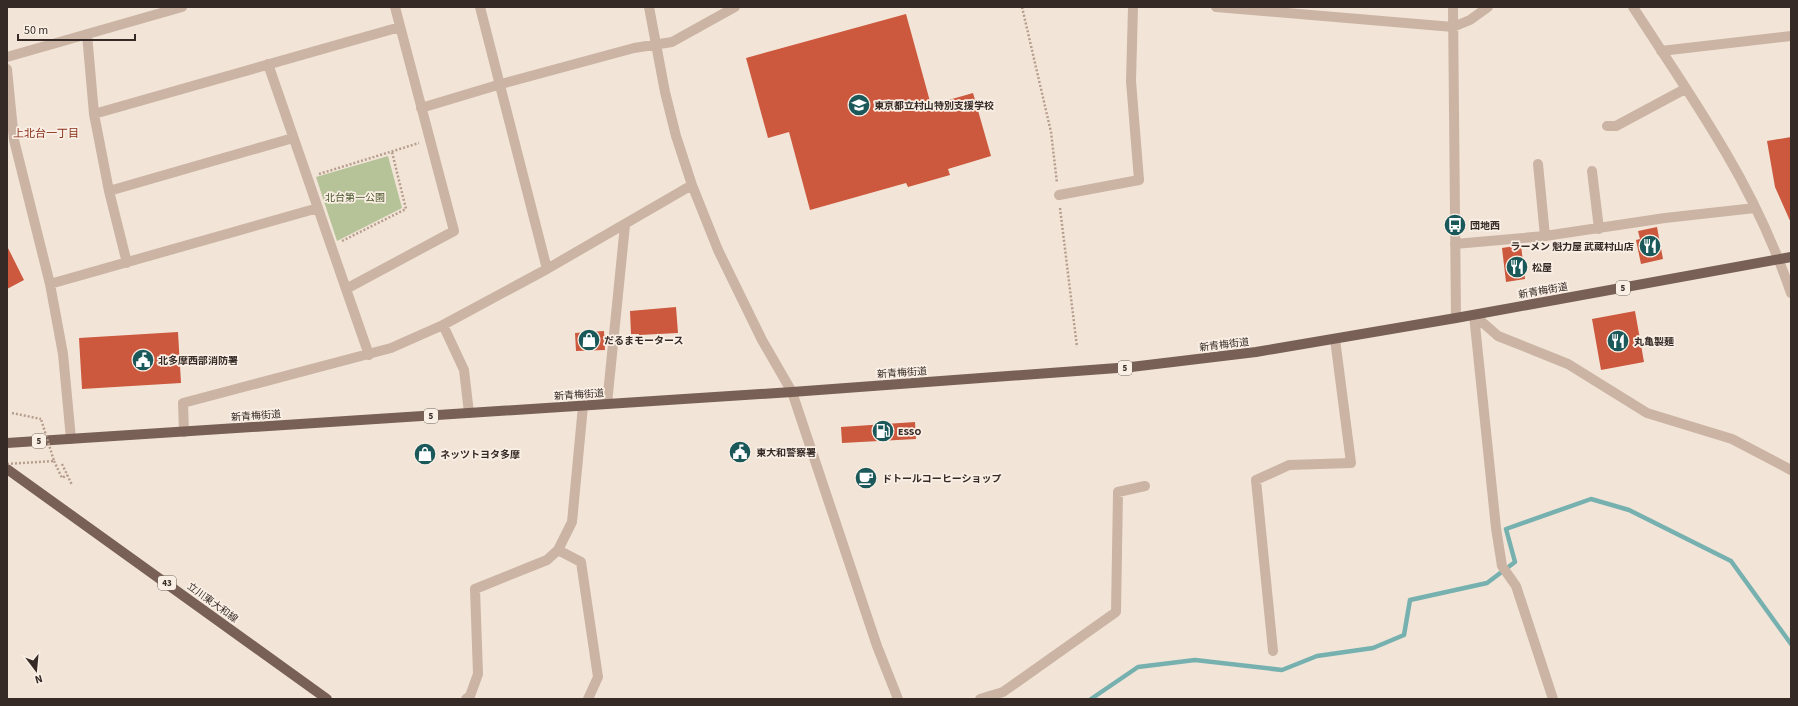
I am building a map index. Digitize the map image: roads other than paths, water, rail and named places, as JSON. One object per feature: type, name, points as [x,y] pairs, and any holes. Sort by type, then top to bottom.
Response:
[{"type":"main road","name":"新青梅街道","points":[[7,443],[583,406],[1131,368],[1256,352],[1335,339],[1791,257]]},
{"type":"main road","name":"立川東大和線","points":[[7,469],[327,699]]},
{"type":"street","points":[[7,56],[182,7]]},
{"type":"street","points":[[346,289],[454,231],[395,7]]},
{"type":"street","points":[[480,7],[501,84],[547,269]]},
{"type":"street","points":[[649,7],[676,136],[692,185],[718,250],[762,340],[792,392],[877,646],[898,699]]},
{"type":"street","points":[[422,108],[501,84],[634,48],[672,42],[735,7]]},
{"type":"street","points":[[1059,195],[1139,180],[1131,81],[1133,7]]},
{"type":"street","points":[[1216,7],[1453,27],[1470,20],[1488,7]]},
{"type":"street","points":[[1453,7],[1456,318]]},
{"type":"street","points":[[1633,7],[1726,153],[1755,208],[1779,259],[1791,293]]},
{"type":"street","points":[[94,114],[400,27]]},
{"type":"street","points":[[87,34],[94,114],[109,191],[127,263]]},
{"type":"street","points":[[1661,51],[1791,36]]},
{"type":"street","points":[[268,64],[369,355]]},
{"type":"street","points":[[7,69],[10,142],[50,284],[63,354],[71,439]]},
{"type":"street","points":[[1608,126],[1616,126],[1685,89]]},
{"type":"street","points":[[109,191],[293,138]]},
{"type":"street","points":[[1538,164],[1544,236]]},
{"type":"street","points":[[1592,172],[1599,229]]},
{"type":"street","points":[[184,432],[183,403],[391,348],[443,325],[547,269],[692,185]]},
{"type":"street","points":[[50,284],[318,208]]},
{"type":"street","points":[[1455,244],[1544,236],[1665,218],[1755,208]]},
{"type":"street","points":[[607,404],[625,225]]},
{"type":"street","points":[[1474,315],[1498,336],[1568,364],[1647,413],[1732,439],[1791,470]]},
{"type":"street","points":[[1474,315],[1496,528],[1502,566],[1516,586],[1553,699]]},
{"type":"street","points":[[443,325],[464,370],[469,413]]},
{"type":"street","points":[[1273,651],[1256,480],[1289,466],[1351,462],[1335,339]]},
{"type":"street","points":[[471,698],[478,674],[475,589],[547,560],[558,550],[572,522],[583,406]]},
{"type":"street","points":[[980,699],[1003,692],[1116,612],[1118,492],[1145,486]]},
{"type":"street","points":[[558,550],[581,562],[598,676],[588,699]]},
{"type":"waterway","points":[[1091,699],[1138,667],[1195,660],[1282,670],[1317,656],[1373,648],[1404,635],[1410,600],[1487,583],[1515,562],[1506,529],[1591,499],[1629,510],[1731,561],[1791,644]]},
{"type":"place","name":"東京都立村山特別支援学校","points":[[859,105]]},
{"type":"place","name":"団地西","points":[[1455,225]]},
{"type":"place","name":"ラーメン 魁力屋 武蔵村山店","points":[[1650,246]]},
{"type":"place","name":"松屋","points":[[1517,267]]},
{"type":"place","name":"だるまモータース","points":[[589,340]]},
{"type":"place","name":"丸亀製麺","points":[[1618,341]]},
{"type":"place","name":"北多摩西部消防署","points":[[143,360]]},
{"type":"place","name":"ESSO","points":[[883,431]]},
{"type":"place","name":"東大和警察署","points":[[740,452]]},
{"type":"place","name":"ネッツトヨタ多摩","points":[[425,454]]},
{"type":"place","name":"ドトールコーヒーショップ","points":[[866,478]]},
{"type":"district","name":"上北台一丁目","points":[[46,133]]},
{"type":"park label","name":"北台第一公園","points":[[355,197]]}]
